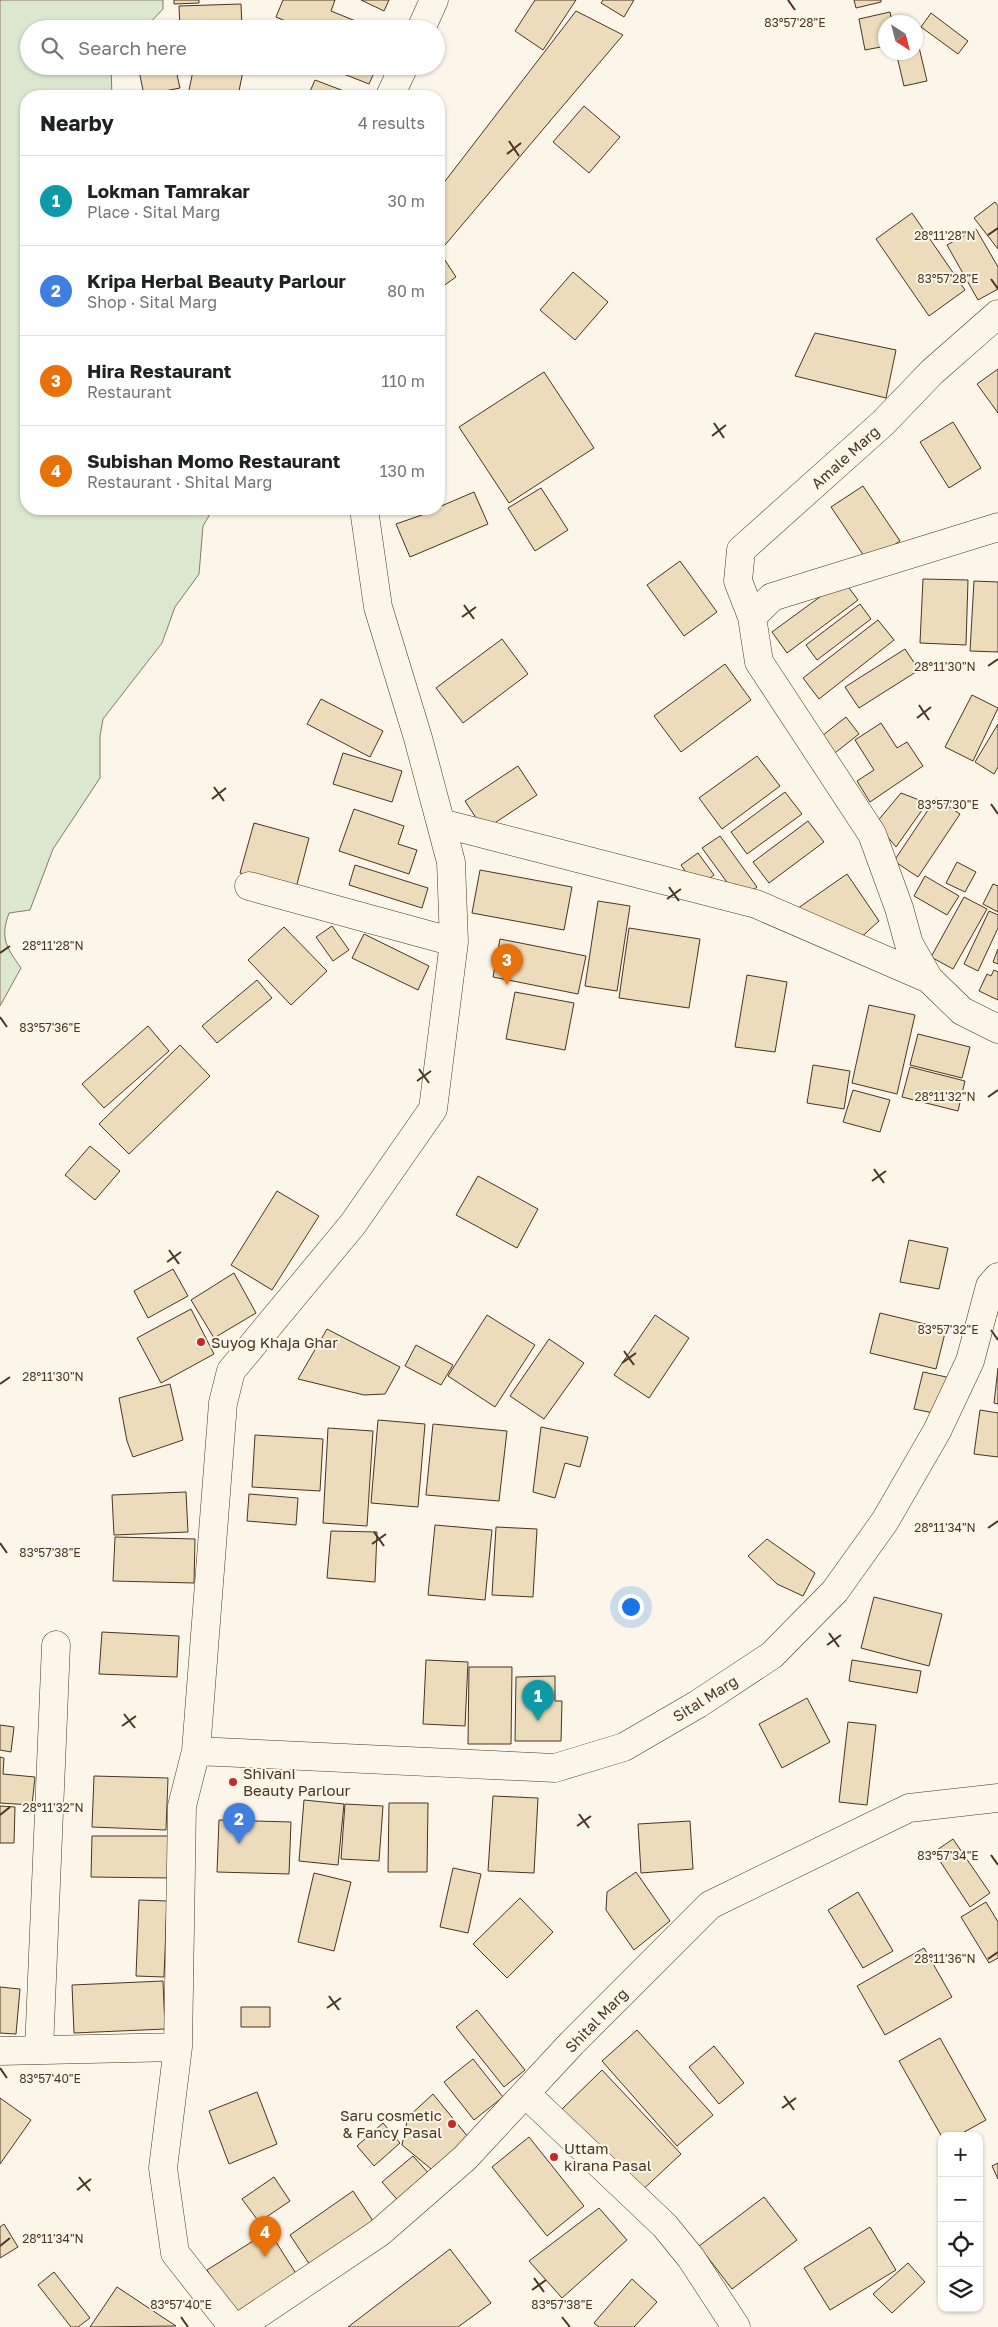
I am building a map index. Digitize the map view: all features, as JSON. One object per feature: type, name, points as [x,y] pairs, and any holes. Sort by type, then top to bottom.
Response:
[{"type":"street","points":[[425,20],[434,0]]},
{"type":"street","points":[[393,90],[400,75]]},
{"type":"street","name":"Amale Marg","points":[[929,979],[909,944],[900,908],[872,834],[759,662],[752,617],[738,581],[741,550],[882,423],[932,372],[998,314]]},
{"type":"street","points":[[233,2327],[175,2253],[163,2168],[178,2047],[182,1806],[196,1750],[223,1403],[231,1371],[353,1224],[434,1109],[454,942],[451,862],[418,738],[378,607],[365,515]]},
{"type":"street","points":[[752,617],[772,597],[998,527]]},
{"type":"street","points":[[441,823],[756,904],[929,979],[962,1011],[998,1030]]},
{"type":"street","points":[[249,886],[454,942]]},
{"type":"street","name":"Sital Marg","points":[[196,1750],[555,1768],[624,1747],[698,1704],[772,1654],[835,1591],[885,1520],[937,1431],[970,1361],[990,1286],[998,1277]]},
{"type":"street","points":[[39,2050],[56,1645]]},
{"type":"street","name":"Shital Marg","points":[[239,2327],[379,2233],[465,2158],[572,2043],[710,1905],[909,1808],[998,1798]]},
{"type":"street","points":[[0,2051],[178,2047]]},
{"type":"street","points":[[526,2094],[665,2226],[691,2258],[736,2327]]},
{"type":"green space","points":[[0,0],[163,0],[163,9],[153,20],[20,20],[20,75],[111,75],[112,90],[20,90],[20,515],[209,515],[203,526],[199,574],[175,607],[162,643],[103,719],[100,736],[100,778],[53,849],[30,910],[9,913],[5,929],[6,942],[21,968],[0,1006]]},
{"type":"building","points":[[174,0],[199,0],[199,3],[174,4]]},
{"type":"building","points":[[283,0],[335,0],[331,11],[353,20],[283,20],[276,17]]},
{"type":"building","points":[[361,0],[389,0],[384,11]]},
{"type":"building","points":[[535,0],[576,0],[543,50],[515,31]]},
{"type":"building","points":[[603,0],[634,0],[624,17],[601,3]]},
{"type":"building","points":[[854,0],[881,0],[881,2],[856,8]]},
{"type":"building","points":[[241,4],[242,20],[180,20],[179,6]]},
{"type":"building","points":[[576,11],[623,35],[445,245],[445,181]]},
{"type":"building","points":[[890,12],[891,15],[878,15],[878,48],[865,50],[859,19]]},
{"type":"building","points":[[931,13],[968,41],[958,54],[923,28],[923,24]]},
{"type":"building","points":[[898,60],[922,60],[927,81],[904,86]]},
{"type":"building","points":[[140,75],[177,75],[180,88],[143,90]]},
{"type":"building","points":[[192,75],[242,75],[239,90],[189,90]]},
{"type":"building","points":[[346,75],[373,75],[369,84]]},
{"type":"building","points":[[315,80],[341,90],[311,90]]},
{"type":"building","points":[[584,106],[620,137],[589,173],[553,142]]},
{"type":"building","points":[[995,202],[998,206],[998,249],[974,218]]},
{"type":"building","points":[[912,213],[965,290],[929,316],[876,239]]},
{"type":"building","points":[[976,229],[998,267],[998,289],[978,300],[947,245]]},
{"type":"building","points":[[445,260],[456,277],[445,285]]},
{"type":"building","points":[[573,272],[608,302],[575,340],[540,310]]},
{"type":"building","points":[[815,333],[896,350],[886,398],[795,376]]},
{"type":"building","points":[[998,369],[998,413],[977,384]]},
{"type":"building","points":[[544,372],[594,448],[509,503],[459,427]]},
{"type":"building","points":[[953,422],[981,468],[949,488],[920,442]]},
{"type":"building","points":[[863,486],[900,541],[868,562],[831,507]]},
{"type":"building","points":[[541,488],[568,530],[535,551],[508,508]]},
{"type":"building","points":[[474,492],[488,524],[410,557],[396,524],[422,515],[445,515],[445,504]]},
{"type":"building","points":[[680,561],[717,612],[684,636],[647,585]]},
{"type":"building","points":[[923,579],[968,580],[966,645],[920,643]]},
{"type":"building","points":[[843,580],[858,600],[787,653],[772,632]]},
{"type":"building","points":[[974,581],[998,582],[998,652],[970,651]]},
{"type":"building","points":[[860,604],[871,619],[817,660],[806,645]]},
{"type":"building","points":[[878,620],[894,640],[819,699],[803,678]]},
{"type":"building","points":[[502,639],[528,674],[463,723],[436,688]]},
{"type":"building","points":[[905,649],[919,670],[859,708],[845,687]]},
{"type":"building","points":[[725,664],[751,700],[681,752],[654,716]]},
{"type":"building","points":[[972,695],[998,708],[973,761],[945,747]]},
{"type":"building","points":[[321,699],[383,731],[370,757],[307,724]]},
{"type":"building","points":[[846,717],[859,734],[831,756],[818,739]]},
{"type":"building","points":[[881,723],[897,748],[907,742],[923,766],[870,802],[857,781],[874,770],[855,740]]},
{"type":"building","points":[[998,724],[998,767],[994,774],[975,762]]},
{"type":"building","points":[[343,753],[402,771],[392,802],[333,784]]},
{"type":"building","points":[[757,756],[780,786],[722,829],[699,798]]},
{"type":"building","points":[[518,766],[537,795],[484,830],[465,801]]},
{"type":"building","points":[[785,792],[802,814],[747,854],[731,832]]},
{"type":"building","points":[[901,793],[927,803],[896,847],[876,823]]},
{"type":"building","points":[[936,798],[960,814],[918,877],[894,861]]},
{"type":"building","points":[[354,809],[404,826],[398,844],[417,850],[409,874],[339,851]]},
{"type":"building","points":[[808,821],[824,842],[769,883],[753,862]]},
{"type":"building","points":[[254,823],[309,838],[296,888],[240,873]]},
{"type":"building","points":[[720,836],[757,887],[740,900],[702,848]]},
{"type":"building","points":[[698,853],[714,875],[697,888],[681,865]]},
{"type":"building","points":[[957,862],[976,872],[965,892],[946,883]]},
{"type":"building","points":[[355,865],[428,888],[422,908],[349,885]]},
{"type":"building","points":[[480,870],[572,887],[564,930],[472,913]]},
{"type":"building","points":[[847,874],[879,921],[858,940],[791,913]]},
{"type":"building","points":[[925,876],[959,896],[947,915],[914,896]]},
{"type":"building","points":[[993,884],[998,886],[998,912],[983,904]]},
{"type":"building","points":[[964,897],[987,909],[953,969],[931,957]]},
{"type":"building","points":[[598,901],[630,906],[617,991],[585,986]]},
{"type":"building","points":[[989,911],[998,915],[998,928],[978,971],[964,964]]},
{"type":"building","points":[[332,926],[349,950],[333,961],[316,937]]},
{"type":"building","points":[[284,927],[327,971],[291,1005],[248,960]]},
{"type":"building","points":[[629,928],[700,939],[689,1008],[619,998]]},
{"type":"building","points":[[364,934],[429,966],[418,990],[352,958]]},
{"type":"building","points":[[500,939],[586,956],[578,994],[493,977]]},
{"type":"building","points":[[998,949],[998,964],[993,962]]},
{"type":"building","points":[[994,970],[998,972],[998,1000],[979,991],[987,974],[991,976]]},
{"type":"building","points":[[747,975],[787,982],[775,1052],[735,1047]]},
{"type":"building","points":[[257,980],[272,998],[217,1043],[202,1026]]},
{"type":"building","points":[[515,992],[574,1003],[565,1050],[506,1039]]},
{"type":"building","points":[[869,1005],[915,1015],[897,1094],[852,1083]]},
{"type":"building","points":[[148,1026],[169,1051],[104,1108],[82,1084]]},
{"type":"building","points":[[918,1034],[970,1047],[962,1078],[910,1065]]},
{"type":"building","points":[[180,1045],[210,1076],[129,1154],[99,1124]]},
{"type":"building","points":[[813,1065],[850,1071],[844,1109],[807,1103]]},
{"type":"building","points":[[910,1067],[965,1081],[958,1111],[902,1097]]},
{"type":"building","points":[[853,1090],[890,1100],[880,1132],[843,1122]]},
{"type":"building","points":[[90,1146],[120,1171],[95,1200],[65,1175]]},
{"type":"building","points":[[478,1176],[538,1209],[517,1248],[456,1215]]},
{"type":"building","points":[[277,1191],[319,1216],[272,1290],[231,1265]]},
{"type":"building","points":[[909,1240],[948,1248],[939,1289],[900,1282]]},
{"type":"building","points":[[173,1269],[188,1296],[148,1318],[134,1291]]},
{"type":"building","points":[[234,1273],[256,1313],[214,1338],[191,1300]]},
{"type":"building","points":[[191,1309],[214,1354],[161,1383],[137,1338]]},
{"type":"building","points":[[880,1313],[946,1329],[936,1369],[870,1353]]},
{"type":"building","points":[[487,1315],[535,1345],[495,1407],[448,1376]]},
{"type":"building","points":[[655,1315],[689,1338],[649,1398],[614,1375]]},
{"type":"building","points":[[327,1329],[400,1367],[385,1394],[364,1395],[298,1379]]},
{"type":"building","points":[[549,1339],[584,1363],[544,1419],[510,1396]]},
{"type":"building","points":[[416,1345],[453,1365],[441,1385],[405,1366]]},
{"type":"building","points":[[998,1368],[998,1404],[994,1403]]},
{"type":"building","points":[[923,1372],[951,1378],[943,1415],[914,1409]]},
{"type":"building","points":[[170,1384],[183,1440],[133,1457],[127,1441],[119,1398]]},
{"type":"building","points":[[980,1410],[998,1413],[998,1457],[974,1454]]},
{"type":"building","points":[[378,1420],[425,1424],[418,1507],[371,1503]]},
{"type":"building","points":[[433,1424],[507,1431],[499,1501],[426,1495]]},
{"type":"building","points":[[541,1427],[588,1437],[580,1467],[565,1463],[555,1498],[533,1492]]},
{"type":"building","points":[[328,1428],[373,1431],[367,1526],[323,1523]]},
{"type":"building","points":[[255,1435],[323,1439],[320,1491],[252,1487]]},
{"type":"building","points":[[186,1492],[188,1532],[114,1535],[112,1495]]},
{"type":"building","points":[[249,1494],[298,1498],[296,1525],[247,1521]]},
{"type":"building","points":[[435,1525],[492,1530],[485,1600],[428,1595]]},
{"type":"building","points":[[496,1527],[537,1529],[533,1597],[492,1595]]},
{"type":"building","points":[[331,1531],[377,1532],[375,1582],[327,1578]]},
{"type":"building","points":[[115,1537],[195,1539],[194,1583],[113,1581]]},
{"type":"building","points":[[767,1539],[815,1573],[803,1596],[777,1584],[748,1556]]},
{"type":"building","points":[[874,1597],[942,1614],[929,1666],[861,1648]]},
{"type":"building","points":[[102,1632],[179,1636],[177,1677],[99,1674]]},
{"type":"building","points":[[426,1660],[468,1662],[465,1726],[423,1724]]},
{"type":"building","points":[[852,1660],[921,1671],[917,1693],[849,1681]]},
{"type":"building","points":[[469,1667],[512,1667],[511,1744],[468,1744]]},
{"type":"building","points":[[555,1676],[555,1701],[562,1701],[561,1741],[515,1741],[516,1677]]},
{"type":"building","points":[[807,1698],[830,1742],[782,1768],[759,1724]]},
{"type":"building","points":[[848,1722],[876,1725],[867,1805],[839,1802]]},
{"type":"building","points":[[0,1725],[14,1727],[11,1752],[0,1750]]},
{"type":"building","points":[[0,1757],[4,1758],[3,1774],[35,1777],[32,1805],[0,1803]]},
{"type":"building","points":[[94,1776],[168,1778],[166,1830],[92,1827]]},
{"type":"building","points":[[493,1796],[538,1798],[534,1873],[488,1871]]},
{"type":"building","points":[[304,1800],[344,1804],[338,1865],[299,1861]]},
{"type":"building","points":[[389,1803],[428,1803],[427,1872],[388,1872]]},
{"type":"building","points":[[345,1804],[383,1806],[379,1861],[341,1859]]},
{"type":"building","points":[[0,1806],[15,1807],[14,1843],[0,1843]]},
{"type":"building","points":[[219,1820],[291,1822],[289,1874],[217,1872]]},
{"type":"building","points":[[690,1821],[693,1869],[641,1873],[638,1824]]},
{"type":"building","points":[[92,1836],[171,1836],[171,1878],[91,1877]]},
{"type":"building","points":[[953,1839],[990,1893],[970,1907],[934,1852]]},
{"type":"building","points":[[453,1868],[481,1874],[468,1933],[440,1927]]},
{"type":"building","points":[[636,1872],[670,1921],[634,1950],[606,1910],[607,1892]]},
{"type":"building","points":[[314,1873],[351,1882],[334,1951],[298,1942]]},
{"type":"building","points":[[858,1892],[893,1951],[863,1968],[828,1910]]},
{"type":"building","points":[[520,1898],[553,1932],[507,1978],[473,1944]]},
{"type":"building","points":[[139,1900],[167,1901],[164,1977],[136,1976]]},
{"type":"building","points":[[986,1902],[998,1922],[998,1958],[989,1963],[961,1917]]},
{"type":"building","points":[[924,1948],[952,1997],[885,2035],[857,1986]]},
{"type":"building","points":[[163,1981],[165,2029],[74,2033],[72,1985]]},
{"type":"building","points":[[0,1987],[20,1989],[16,2034],[0,2033]]},
{"type":"building","points":[[241,2007],[270,2007],[270,2027],[241,2027]]},
{"type":"building","points":[[477,2010],[525,2070],[504,2087],[456,2027]]},
{"type":"building","points":[[637,2030],[713,2115],[677,2146],[602,2061]]},
{"type":"building","points":[[940,2038],[986,2120],[964,2132],[939,2132],[899,2061]]},
{"type":"building","points":[[714,2046],[744,2083],[719,2104],[689,2067]]},
{"type":"building","points":[[473,2059],[503,2097],[474,2120],[444,2082]]},
{"type":"building","points":[[602,2070],[681,2154],[637,2195],[559,2112]]},
{"type":"building","points":[[257,2092],[277,2144],[229,2164],[209,2111]]},
{"type":"building","points":[[433,2094],[473,2143],[436,2173],[402,2145],[408,2117]]},
{"type":"building","points":[[0,2098],[31,2120],[0,2164]]},
{"type":"building","points":[[383,2123],[400,2143],[374,2166],[357,2146]]},
{"type":"building","points":[[529,2137],[584,2206],[547,2236],[492,2167]]},
{"type":"building","points":[[413,2156],[432,2177],[401,2204],[382,2182]]},
{"type":"building","points":[[998,2163],[998,2179],[992,2166]]},
{"type":"building","points":[[274,2177],[290,2201],[259,2222],[242,2199]]},
{"type":"building","points":[[353,2191],[373,2221],[310,2265],[290,2235]]},
{"type":"building","points":[[764,2197],[797,2240],[732,2289],[699,2246]]},
{"type":"building","points":[[599,2208],[627,2240],[562,2298],[529,2261]]},
{"type":"building","points":[[4,2224],[18,2247],[0,2258],[0,2227]]},
{"type":"building","points":[[870,2227],[896,2270],[830,2310],[804,2268]]},
{"type":"building","points":[[269,2231],[302,2283],[240,2323],[207,2270]]},
{"type":"building","points":[[450,2249],[491,2303],[458,2327],[348,2327]]},
{"type":"building","points":[[908,2263],[925,2282],[892,2313],[873,2294]]},
{"type":"building","points":[[54,2272],[90,2318],[78,2327],[71,2327],[38,2285]]},
{"type":"building","points":[[632,2279],[657,2302],[634,2327],[599,2327],[594,2323]]},
{"type":"building","points":[[117,2287],[176,2326],[90,2327]]},
{"type":"place","name":"Hira Restaurant","points":[[507,985]]},
{"type":"place","name":"Suyog Khaja Ghar","points":[[201,1342]]},
{"type":"place","name":"Lokman Tamrakar","points":[[538,1721]]},
{"type":"place","name":"Shivani Beauty Parlour","points":[[233,1782]]},
{"type":"place","name":"Kripa Herbal Beauty Parlour","points":[[239,1844]]},
{"type":"place","name":"Saru cosmetic & Fancy Pasal","points":[[452,2124]]},
{"type":"place","name":"Uttam kirana Pasal","points":[[554,2157]]},
{"type":"place","name":"Subishan Momo Restaurant","points":[[265,2257]]}]
